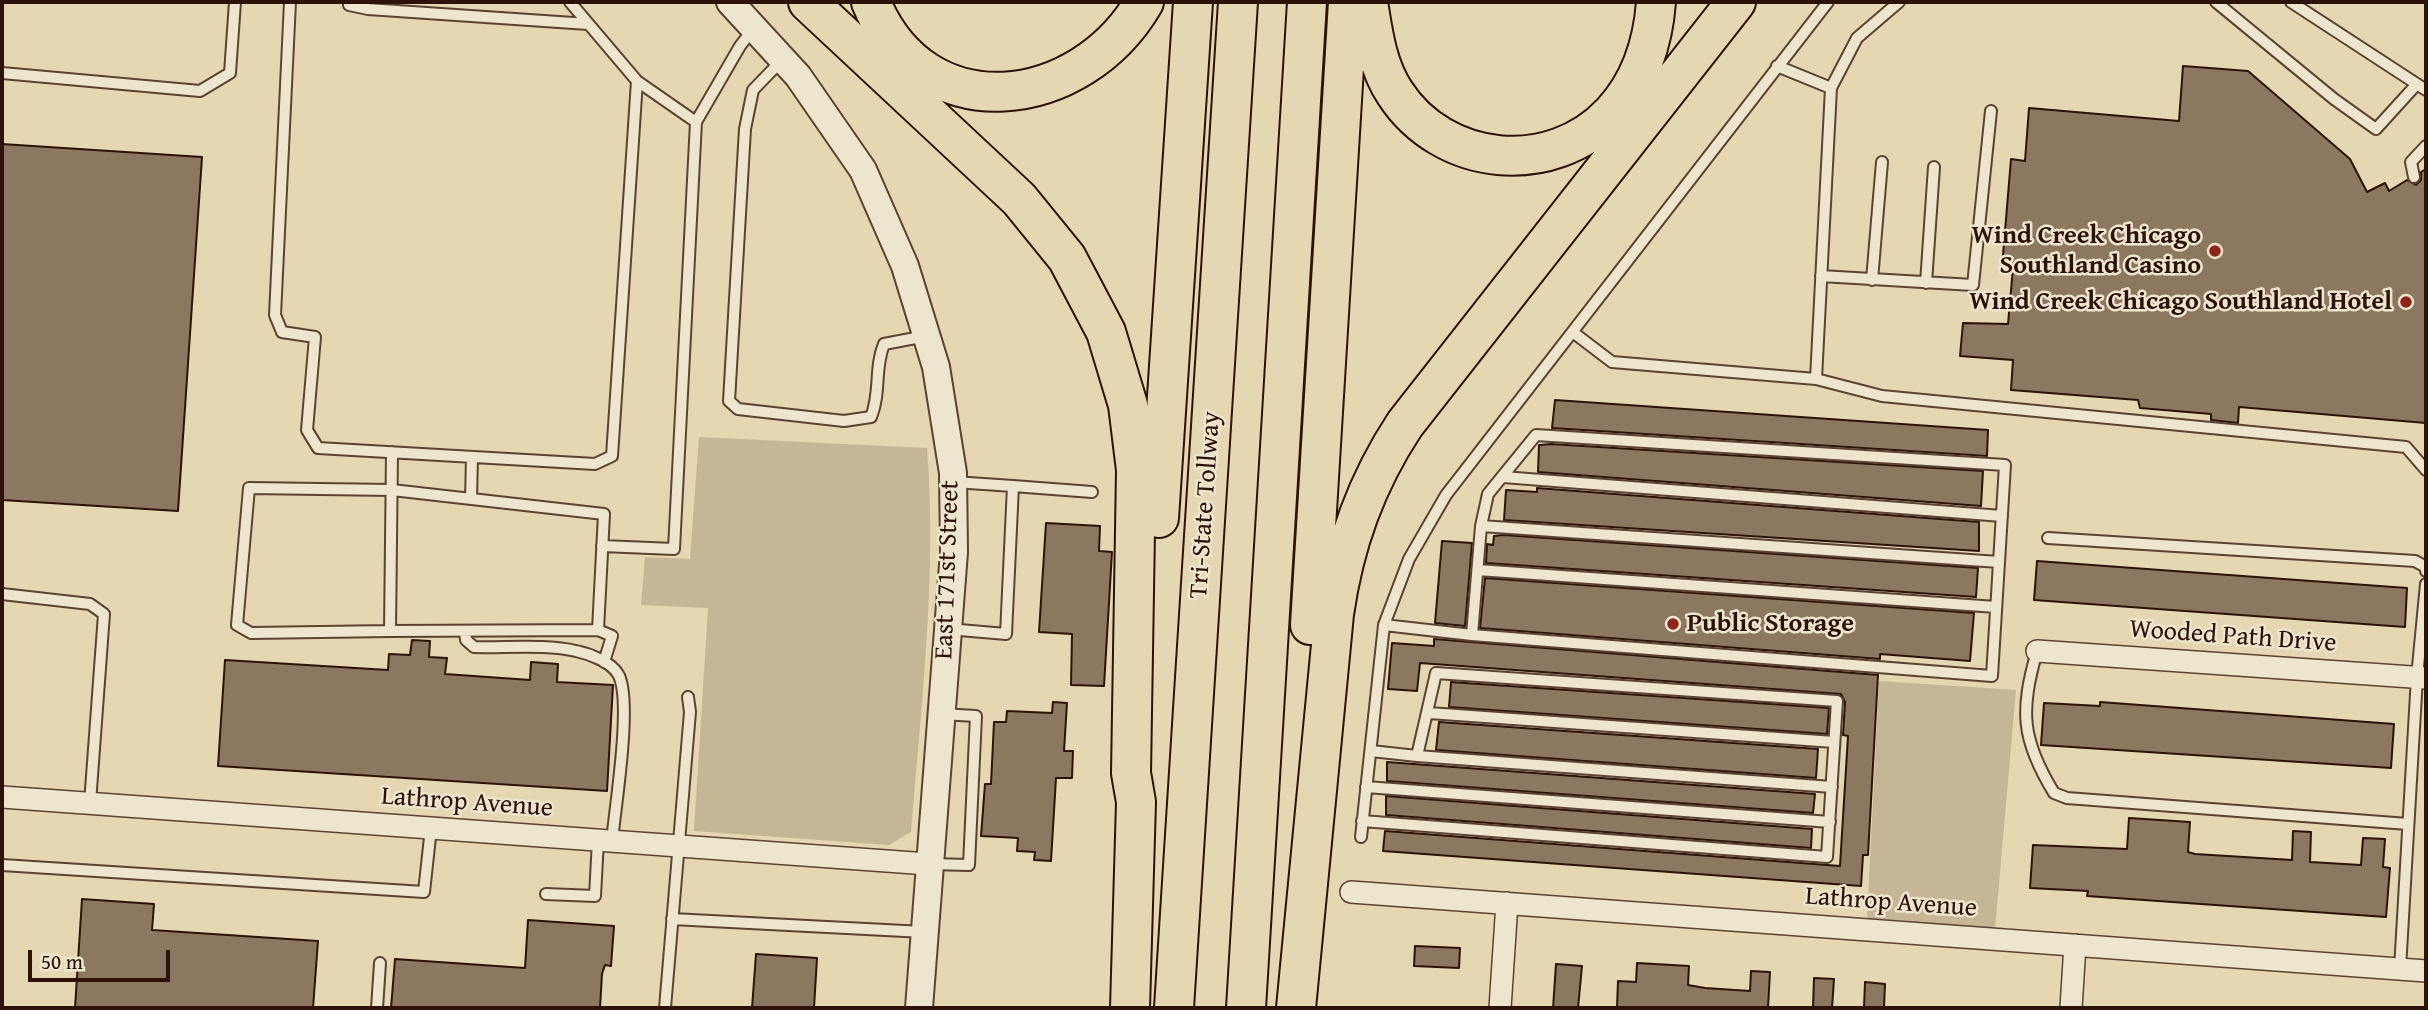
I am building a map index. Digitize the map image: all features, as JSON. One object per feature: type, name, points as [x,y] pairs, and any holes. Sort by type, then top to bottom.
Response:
[{"type":"highway","points":[[808,2],[1028,208],[1067,258],[1106,332],[1128,405],[1136,470],[1131,774],[1136,802],[1130,1008]]},
{"type":"highway","points":[[871,2],[897,46],[923,69],[967,89],[996,93],[1042,87],[1076,71],[1107,48],[1144,2]]},
{"type":"highway","points":[[1136,802],[1145,773],[1165,416],[1193,2]]},
{"type":"highway","name":"Tri-State Tollway","points":[[1174,1008],[1238,2]]},
{"type":"highway","points":[[1246,1008],[1307,2]]},
{"type":"highway","points":[[1285,1008],[1348,2]]},
{"type":"highway","points":[[1368,2],[1374,40],[1388,81],[1417,120],[1461,147],[1485,154],[1521,156],[1567,145],[1590,132],[1612,113],[1629,90],[1644,60],[1656,2]]},
{"type":"highway","points":[[1296,1008],[1334,614],[1346,550],[1367,491],[1405,424],[1736,2]]},
{"type":"street","name":"East 171st Street","points":[[730,2],[798,76],[863,170],[905,266],[936,367],[953,482],[954,552],[919,1008]]},
{"type":"street","name":"Wooded Path Drive","points":[[2036,651],[2421,677]]},
{"type":"street","name":"Lathrop Avenue","points":[[2,797],[928,864]]},
{"type":"street","name":"Lathrop Avenue","points":[[1351,892],[2426,971]]},
{"type":"street","points":[[1500,1008],[1507,903]]},
{"type":"street","points":[[2071,1008],[2075,945]]},
{"type":"lane","points":[[2,73],[200,91],[230,73],[236,2]]},
{"type":"lane","points":[[290,2],[275,315],[282,332],[314,337],[307,430],[318,448],[596,464],[612,456],[637,81]]},
{"type":"lane","points":[[350,2],[349,5],[368,9],[588,24]]},
{"type":"lane","points":[[570,2],[637,81],[696,122]]},
{"type":"lane","points":[[1361,837],[1384,625],[1409,559],[1446,495],[1829,2]]},
{"type":"lane","points":[[1816,379],[1831,88],[1857,38],[1899,2]]},
{"type":"lane","points":[[2216,2],[2334,99],[2376,129],[2421,88],[2291,2]]},
{"type":"lane","points":[[602,546],[674,549],[696,122],[740,46],[754,28]]},
{"type":"lane","points":[[783,59],[753,90],[745,130],[729,401],[738,409],[751,411],[844,421],[871,417],[876,404],[877,361],[884,344],[926,335]]},
{"type":"lane","points":[[1777,66],[1831,88]]},
{"type":"lane","points":[[1821,276],[1973,285],[1991,111]]},
{"type":"lane","points":[[2414,177],[2411,162],[2426,146]]},
{"type":"lane","points":[[1872,280],[1882,162]]},
{"type":"lane","points":[[1926,283],[1934,167]]},
{"type":"lane","points":[[1574,333],[1612,362],[1816,379],[1882,396],[2406,447],[2426,470]]},
{"type":"lane","points":[[1384,625],[1472,635],[1992,676],[2005,465],[1536,435],[1488,494],[1482,526],[1472,635]]},
{"type":"lane","points":[[390,631],[392,452]]},
{"type":"lane","points":[[471,499],[472,457]]},
{"type":"lane","points":[[1503,477],[2002,516]]},
{"type":"lane","points":[[953,482],[1092,492]]},
{"type":"lane","points":[[948,629],[1006,634],[1013,486]]},
{"type":"lane","points":[[598,630],[604,514],[392,490],[249,488],[237,625],[251,633],[598,630],[612,636],[604,662]]},
{"type":"lane","points":[[1482,526],[1999,562]]},
{"type":"lane","points":[[2048,538],[2415,561],[2426,567],[2426,571]]},
{"type":"lane","points":[[1478,570],[1996,607]]},
{"type":"lane","points":[[2400,969],[2426,584]]},
{"type":"lane","points":[[2,594],[89,604],[104,614],[90,803]]},
{"type":"lane","points":[[465,632],[466,640],[474,647],[575,651],[604,662],[618,673],[623,696],[605,841],[595,896],[547,894]]},
{"type":"lane","points":[[2036,651],[2025,691],[2026,733],[2054,793],[2067,798],[2409,824]]},
{"type":"lane","points":[[1363,821],[1828,857],[1837,701],[1436,673],[1429,713],[1417,756]]},
{"type":"lane","points":[[665,1008],[690,712],[688,697]]},
{"type":"lane","points":[[1429,713],[1834,742]]},
{"type":"lane","points":[[928,864],[969,865],[976,716],[941,714]]},
{"type":"lane","points":[[1371,751],[1832,787]]},
{"type":"lane","points":[[1366,787],[1830,822]]},
{"type":"lane","points":[[2,868],[424,892],[431,828]]},
{"type":"lane","points":[[672,919],[924,932]]},
{"type":"lane","points":[[377,1008],[380,962]]},
{"type":"shaded area","points":[[699,437],[927,448],[930,496],[929,592],[911,832],[889,845],[694,831],[708,608],[641,605],[645,557],[690,559]]},
{"type":"shaded area","points":[[1879,681],[2016,690],[1995,929],[1867,919]]},
{"type":"building","name":"Wind Creek Chicago Southland Casino","points":[[2183,66],[2248,71],[2350,159],[2367,192],[2385,183],[2389,191],[2407,180],[2416,185],[2421,180],[2421,172],[2426,169],[2426,423],[2239,407],[2238,423],[2211,420],[2211,414],[2140,408],[2138,400],[2011,390],[2013,360],[1960,356],[1963,323],[2008,324],[2013,268],[2002,267],[2011,159],[2025,161],[2029,108],[2179,121]]},
{"type":"building","points":[[2,144],[202,157],[178,511],[2,500]]},
{"type":"building","points":[[1555,400],[1988,430],[1987,456],[1552,428]]},
{"type":"building","points":[[1539,445],[1983,471],[1981,506],[1538,472]]},
{"type":"building","points":[[1537,488],[1979,522],[1979,551],[1504,520],[1506,490],[1537,492]]},
{"type":"building","points":[[1046,523],[1100,526],[1099,551],[1112,552],[1104,686],[1071,685],[1072,634],[1039,632]]},
{"type":"building","points":[[1494,536],[1978,568],[1976,597],[1486,563],[1487,544],[1493,545]]},
{"type":"building","points":[[1442,541],[1472,543],[1465,626],[1435,623]]},
{"type":"building","points":[[2037,561],[2407,588],[2405,627],[2034,600]]},
{"type":"building","points":[[1485,578],[1974,613],[1970,661],[1880,654],[1880,659],[1480,628]]},
{"type":"building","points":[[1434,639],[1878,675],[1868,855],[1863,855],[1861,886],[1383,851],[1385,831],[1840,866],[1848,736],[1843,735],[1845,702],[1841,694],[1420,663],[1417,691],[1388,689],[1392,643],[1434,646]]},
{"type":"building","points":[[412,640],[430,641],[429,657],[447,658],[445,674],[530,680],[531,662],[558,664],[557,682],[613,685],[607,791],[218,766],[225,660],[388,670],[389,654],[410,655]]},
{"type":"building","points":[[1451,682],[1829,708],[1827,734],[1449,707]]},
{"type":"building","points":[[1053,702],[1067,703],[1064,751],[1073,751],[1072,778],[1056,778],[1051,861],[1034,860],[1035,852],[1017,851],[1018,838],[981,836],[985,784],[991,784],[994,722],[1006,722],[1007,711],[1052,713]]},
{"type":"building","points":[[2100,702],[2394,724],[2391,768],[2041,745],[2044,703],[2100,706]]},
{"type":"building","points":[[1439,722],[1818,749],[1816,778],[1436,750]]},
{"type":"building","points":[[1387,762],[1815,794],[1813,813],[1387,781]]},
{"type":"building","points":[[1386,796],[1812,829],[1811,848],[1386,815]]},
{"type":"building","points":[[2129,818],[2190,822],[2188,852],[2195,854],[2292,860],[2293,831],[2311,832],[2310,862],[2361,865],[2363,838],[2385,839],[2383,867],[2390,868],[2386,917],[2087,896],[2088,891],[2030,888],[2033,845],[2127,849]]},
{"type":"building","points":[[82,899],[154,904],[152,930],[318,941],[313,1008],[75,1008]]},
{"type":"building","points":[[528,920],[614,926],[611,966],[605,965],[602,974],[600,1008],[391,1008],[395,959],[525,968]]},
{"type":"building","points":[[1415,946],[1460,948],[1459,968],[1414,966]]},
{"type":"building","points":[[756,954],[817,958],[814,1008],[752,1008]]},
{"type":"building","points":[[1637,963],[1689,966],[1688,985],[1705,988],[1750,991],[1751,971],[1770,972],[1768,1008],[1617,1008],[1618,981],[1636,982]]},
{"type":"building","points":[[1556,964],[1582,966],[1578,1008],[1553,1008]]},
{"type":"building","points":[[1814,978],[1834,979],[1832,1008],[1813,1008]]},
{"type":"building","points":[[1865,982],[1885,984],[1884,1008],[1864,1008]]},
{"type":"place","name":"Wind Creek Chicago Southland Casino","points":[[2215,251]]},
{"type":"place","name":"Wind Creek Chicago Southland Hotel","points":[[2406,302]]},
{"type":"place","name":"Public Storage","points":[[1673,624]]}]
